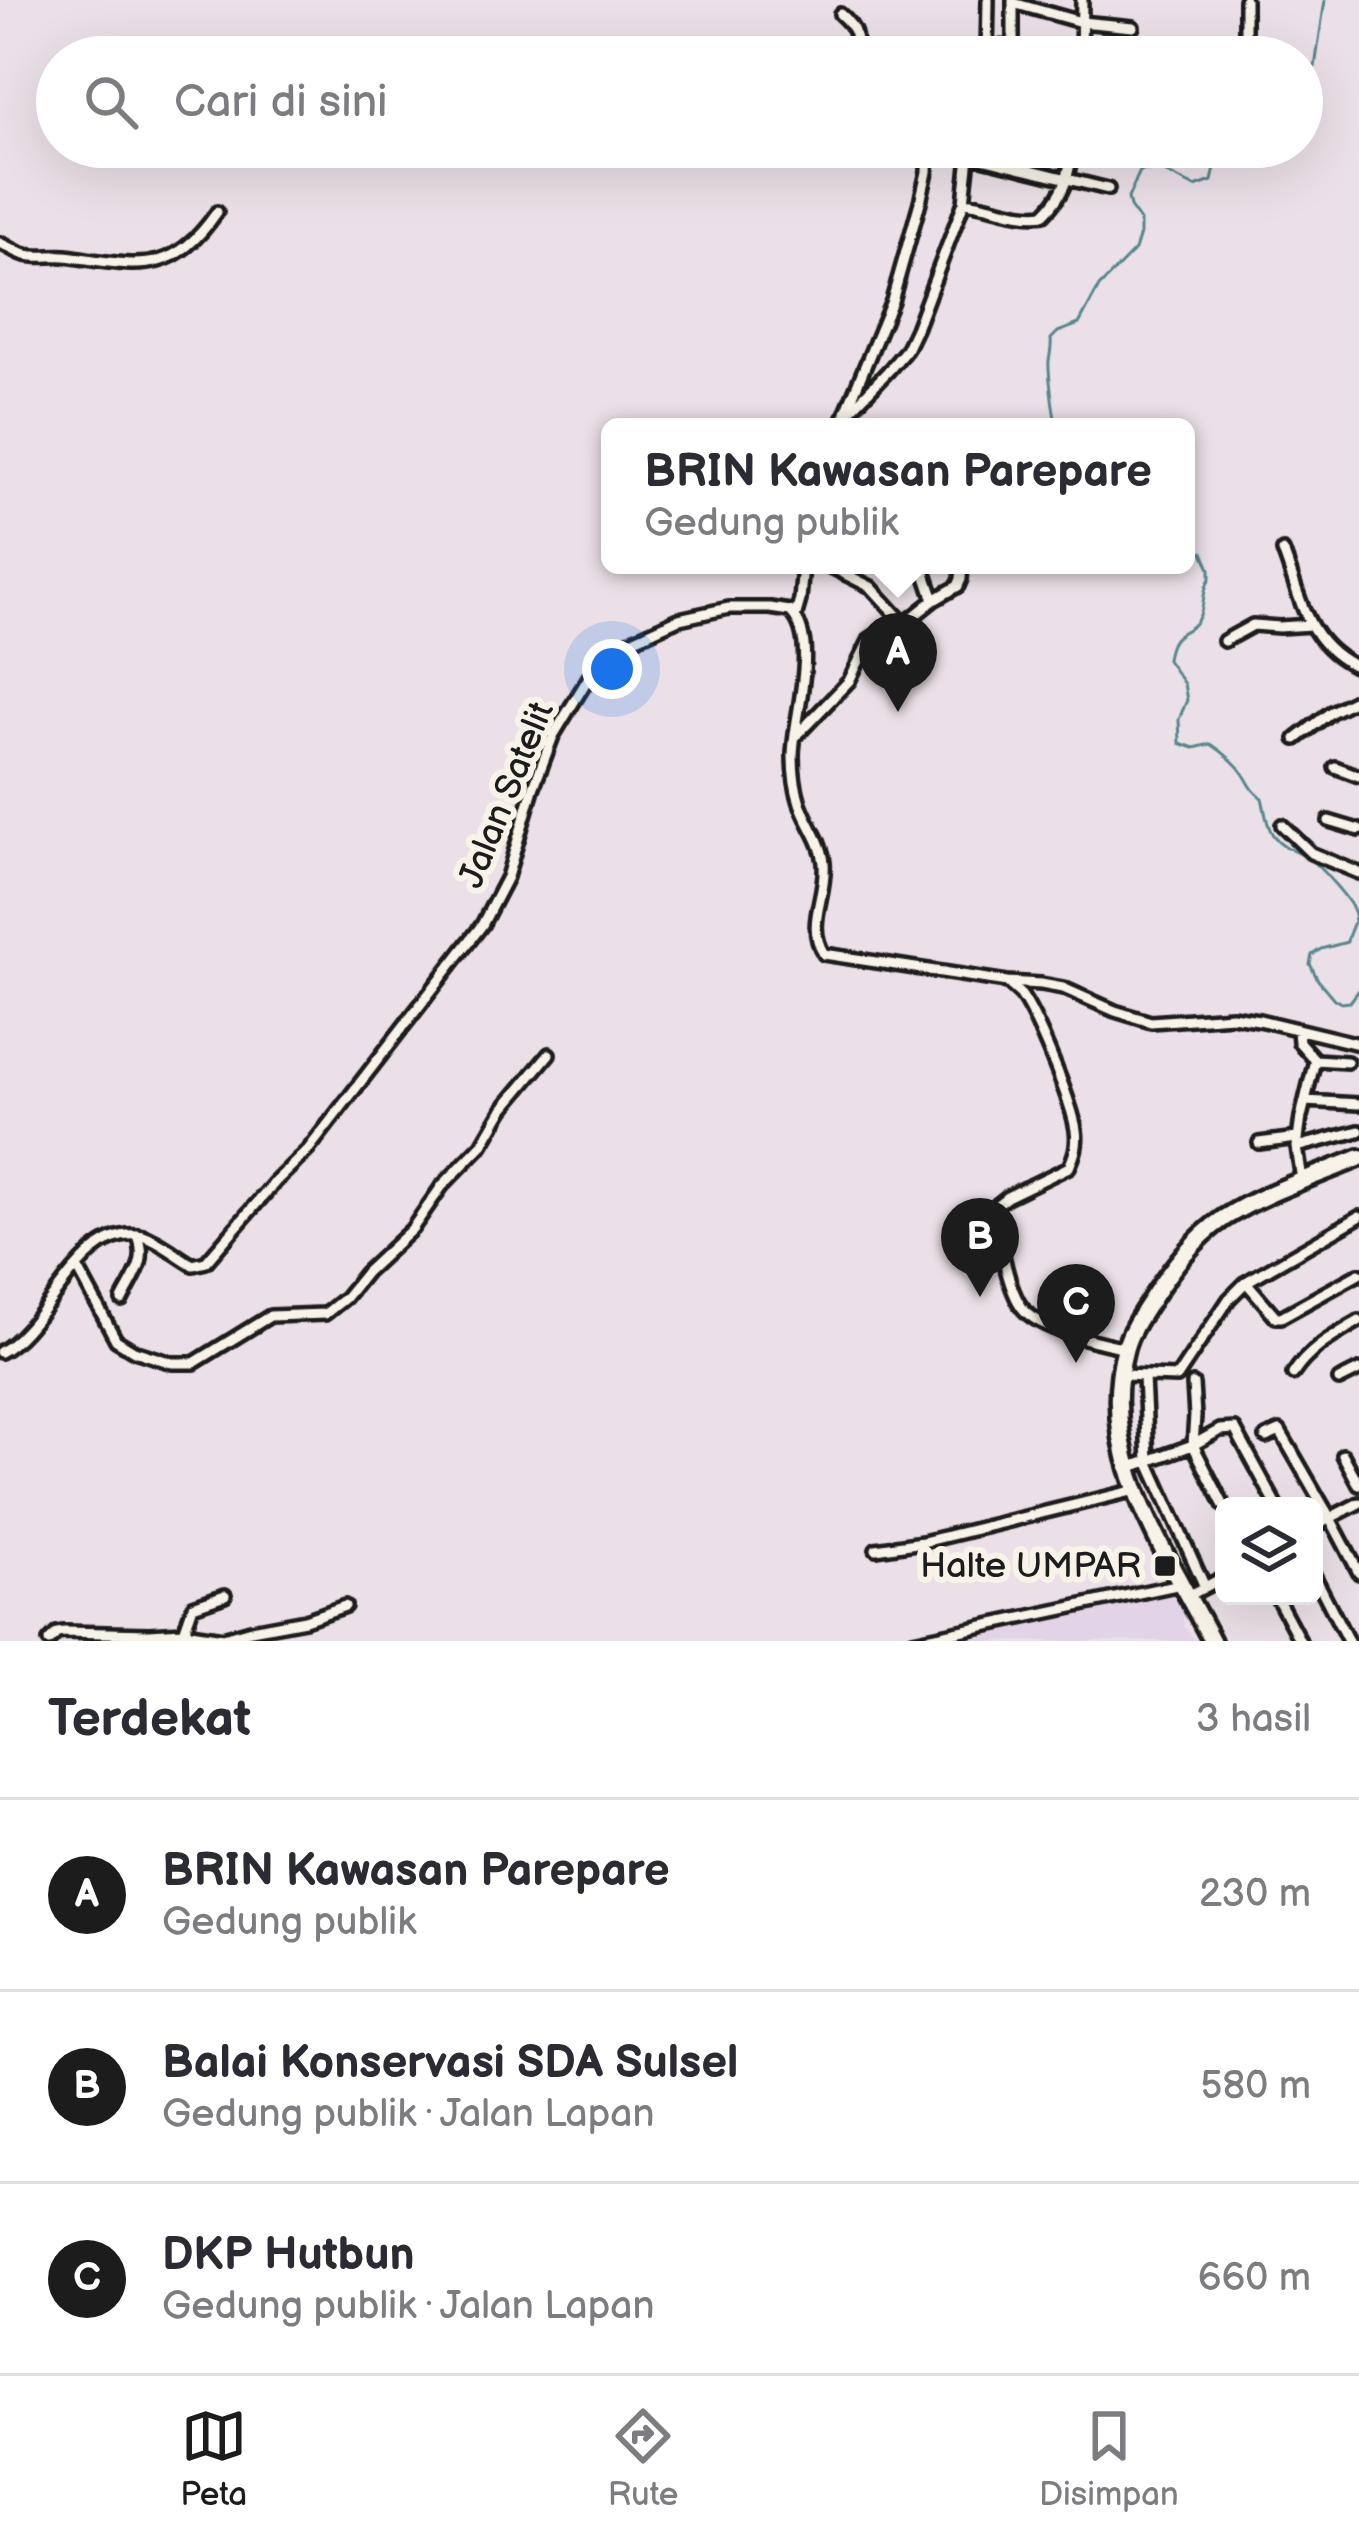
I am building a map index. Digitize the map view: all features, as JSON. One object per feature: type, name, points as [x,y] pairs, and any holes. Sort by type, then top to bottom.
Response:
[{"type":"highway","points":[[1212,1641],[1164,1556],[1128,1468],[1119,1421],[1125,1348],[1169,1272],[1189,1247],[1222,1220],[1359,1158]]},
{"type":"street","points":[[988,0],[988,36]]},
{"type":"street","points":[[1081,36],[1082,0]]},
{"type":"street","points":[[1245,0],[1245,36]]},
{"type":"street","points":[[1013,36],[1013,2],[1081,22],[1133,27]]},
{"type":"street","points":[[840,14],[855,36]]},
{"type":"street","points":[[844,418],[892,302],[927,168]]},
{"type":"street","points":[[846,418],[906,350],[964,202],[968,168]]},
{"type":"street","points":[[1022,168],[1108,189]]},
{"type":"street","points":[[964,202],[1044,214],[1059,200],[1069,168]]},
{"type":"street","points":[[0,243],[25,255],[140,265],[187,247],[218,212]]},
{"type":"street","points":[[1283,551],[1311,625],[1328,650],[1359,668]]},
{"type":"street","points":[[801,574],[796,614],[804,677],[792,751],[800,803],[823,853],[824,882],[815,931],[822,952],[829,957],[1063,988],[1151,1022],[1232,1016],[1359,1044]]},
{"type":"street","points":[[844,574],[871,587],[904,623]]},
{"type":"street","points":[[925,574],[934,600]]},
{"type":"street","points":[[795,737],[849,680],[870,639],[904,623],[958,586],[962,574]]},
{"type":"street","name":"Jalan Satelit","points":[[137,1235],[201,1265],[308,1150],[482,925],[507,878],[553,736],[597,664],[679,619],[729,608],[770,608],[796,614]]},
{"type":"street","points":[[1224,641],[1253,625],[1311,625]]},
{"type":"street","points":[[1296,739],[1359,698]]},
{"type":"street","points":[[1335,767],[1359,776]]},
{"type":"street","points":[[1329,821],[1359,830]]},
{"type":"street","points":[[1282,825],[1311,853],[1359,873]]},
{"type":"street","points":[[1007,982],[1031,1013],[1057,1073],[1076,1128],[1077,1149],[1070,1167],[998,1204],[995,1212],[1013,1290],[1026,1312],[1066,1334],[1125,1348]]},
{"type":"street","points":[[1298,1030],[1299,1042],[1315,1060],[1347,1062]]},
{"type":"street","points":[[77,1267],[116,1340],[134,1352],[172,1364],[194,1364],[270,1316],[325,1314],[412,1229],[548,1054]]},
{"type":"street","points":[[1303,1181],[1297,1143],[1315,1060]]},
{"type":"street","points":[[1305,1101],[1359,1104]]},
{"type":"street","points":[[1259,1143],[1297,1143],[1359,1131]]},
{"type":"street","points":[[1122,1376],[1181,1374],[1229,1299],[1246,1282],[1359,1217]]},
{"type":"street","points":[[0,1352],[26,1334],[77,1267],[108,1240],[137,1235],[143,1251],[141,1263],[122,1300]]},
{"type":"street","points":[[1246,1282],[1281,1317],[1359,1274]]},
{"type":"street","points":[[1293,1374],[1303,1358],[1359,1321]]},
{"type":"street","points":[[1339,1380],[1359,1370]]},
{"type":"street","points":[[1144,1377],[1148,1461],[1205,1587]]},
{"type":"street","points":[[1193,1384],[1192,1444],[1219,1497]]},
{"type":"street","points":[[1128,1468],[1220,1430],[1235,1429],[1272,1497]]},
{"type":"street","points":[[1266,1437],[1280,1431],[1359,1573]]},
{"type":"street","points":[[1343,1455],[1359,1485]]},
{"type":"street","points":[[876,1550],[1136,1490]]},
{"type":"street","points":[[1323,1522],[1359,1503]]},
{"type":"street","points":[[913,1641],[1215,1582]]},
{"type":"street","points":[[1323,1592],[1348,1641]]},
{"type":"street","points":[[184,1632],[194,1606],[225,1595]]},
{"type":"street","points":[[1281,1605],[1300,1641]]},
{"type":"street","points":[[49,1641],[64,1632],[184,1632],[223,1639],[345,1606]]},
{"type":"shaded area","points":[[1175,1595],[1189,1615],[1183,1619],[1184,1627],[1196,1641],[927,1641],[1091,1606]]},
{"type":"waterway","points":[[1320,36],[1325,0]]},
{"type":"waterway","points":[[1056,418],[1049,374],[1051,339],[1079,324],[1099,287],[1135,250],[1140,221],[1128,198],[1140,171],[1158,169],[1195,187],[1212,181],[1215,168]]},
{"type":"waterway","points":[[1195,551],[1203,552],[1210,579],[1200,615],[1173,641],[1167,660],[1184,684],[1187,700],[1179,719],[1180,743],[1194,748],[1211,744],[1233,761],[1262,798],[1273,835],[1310,860],[1348,902],[1355,915],[1347,942],[1321,949],[1312,955],[1310,964],[1318,980],[1341,1003],[1350,1002],[1359,990]]},
{"type":"tunnel","points":[[1347,1062],[1359,1062]]},
{"type":"place","name":"BRIN Kawasan Parepare","points":[[898,712]]},
{"type":"place","name":"Balai Konservasi SDA Sulsel","points":[[980,1297]]},
{"type":"place","name":"DKP Hutbun","points":[[1076,1363]]},
{"type":"place","name":"Halte UMPAR","points":[[1165,1566]]}]
